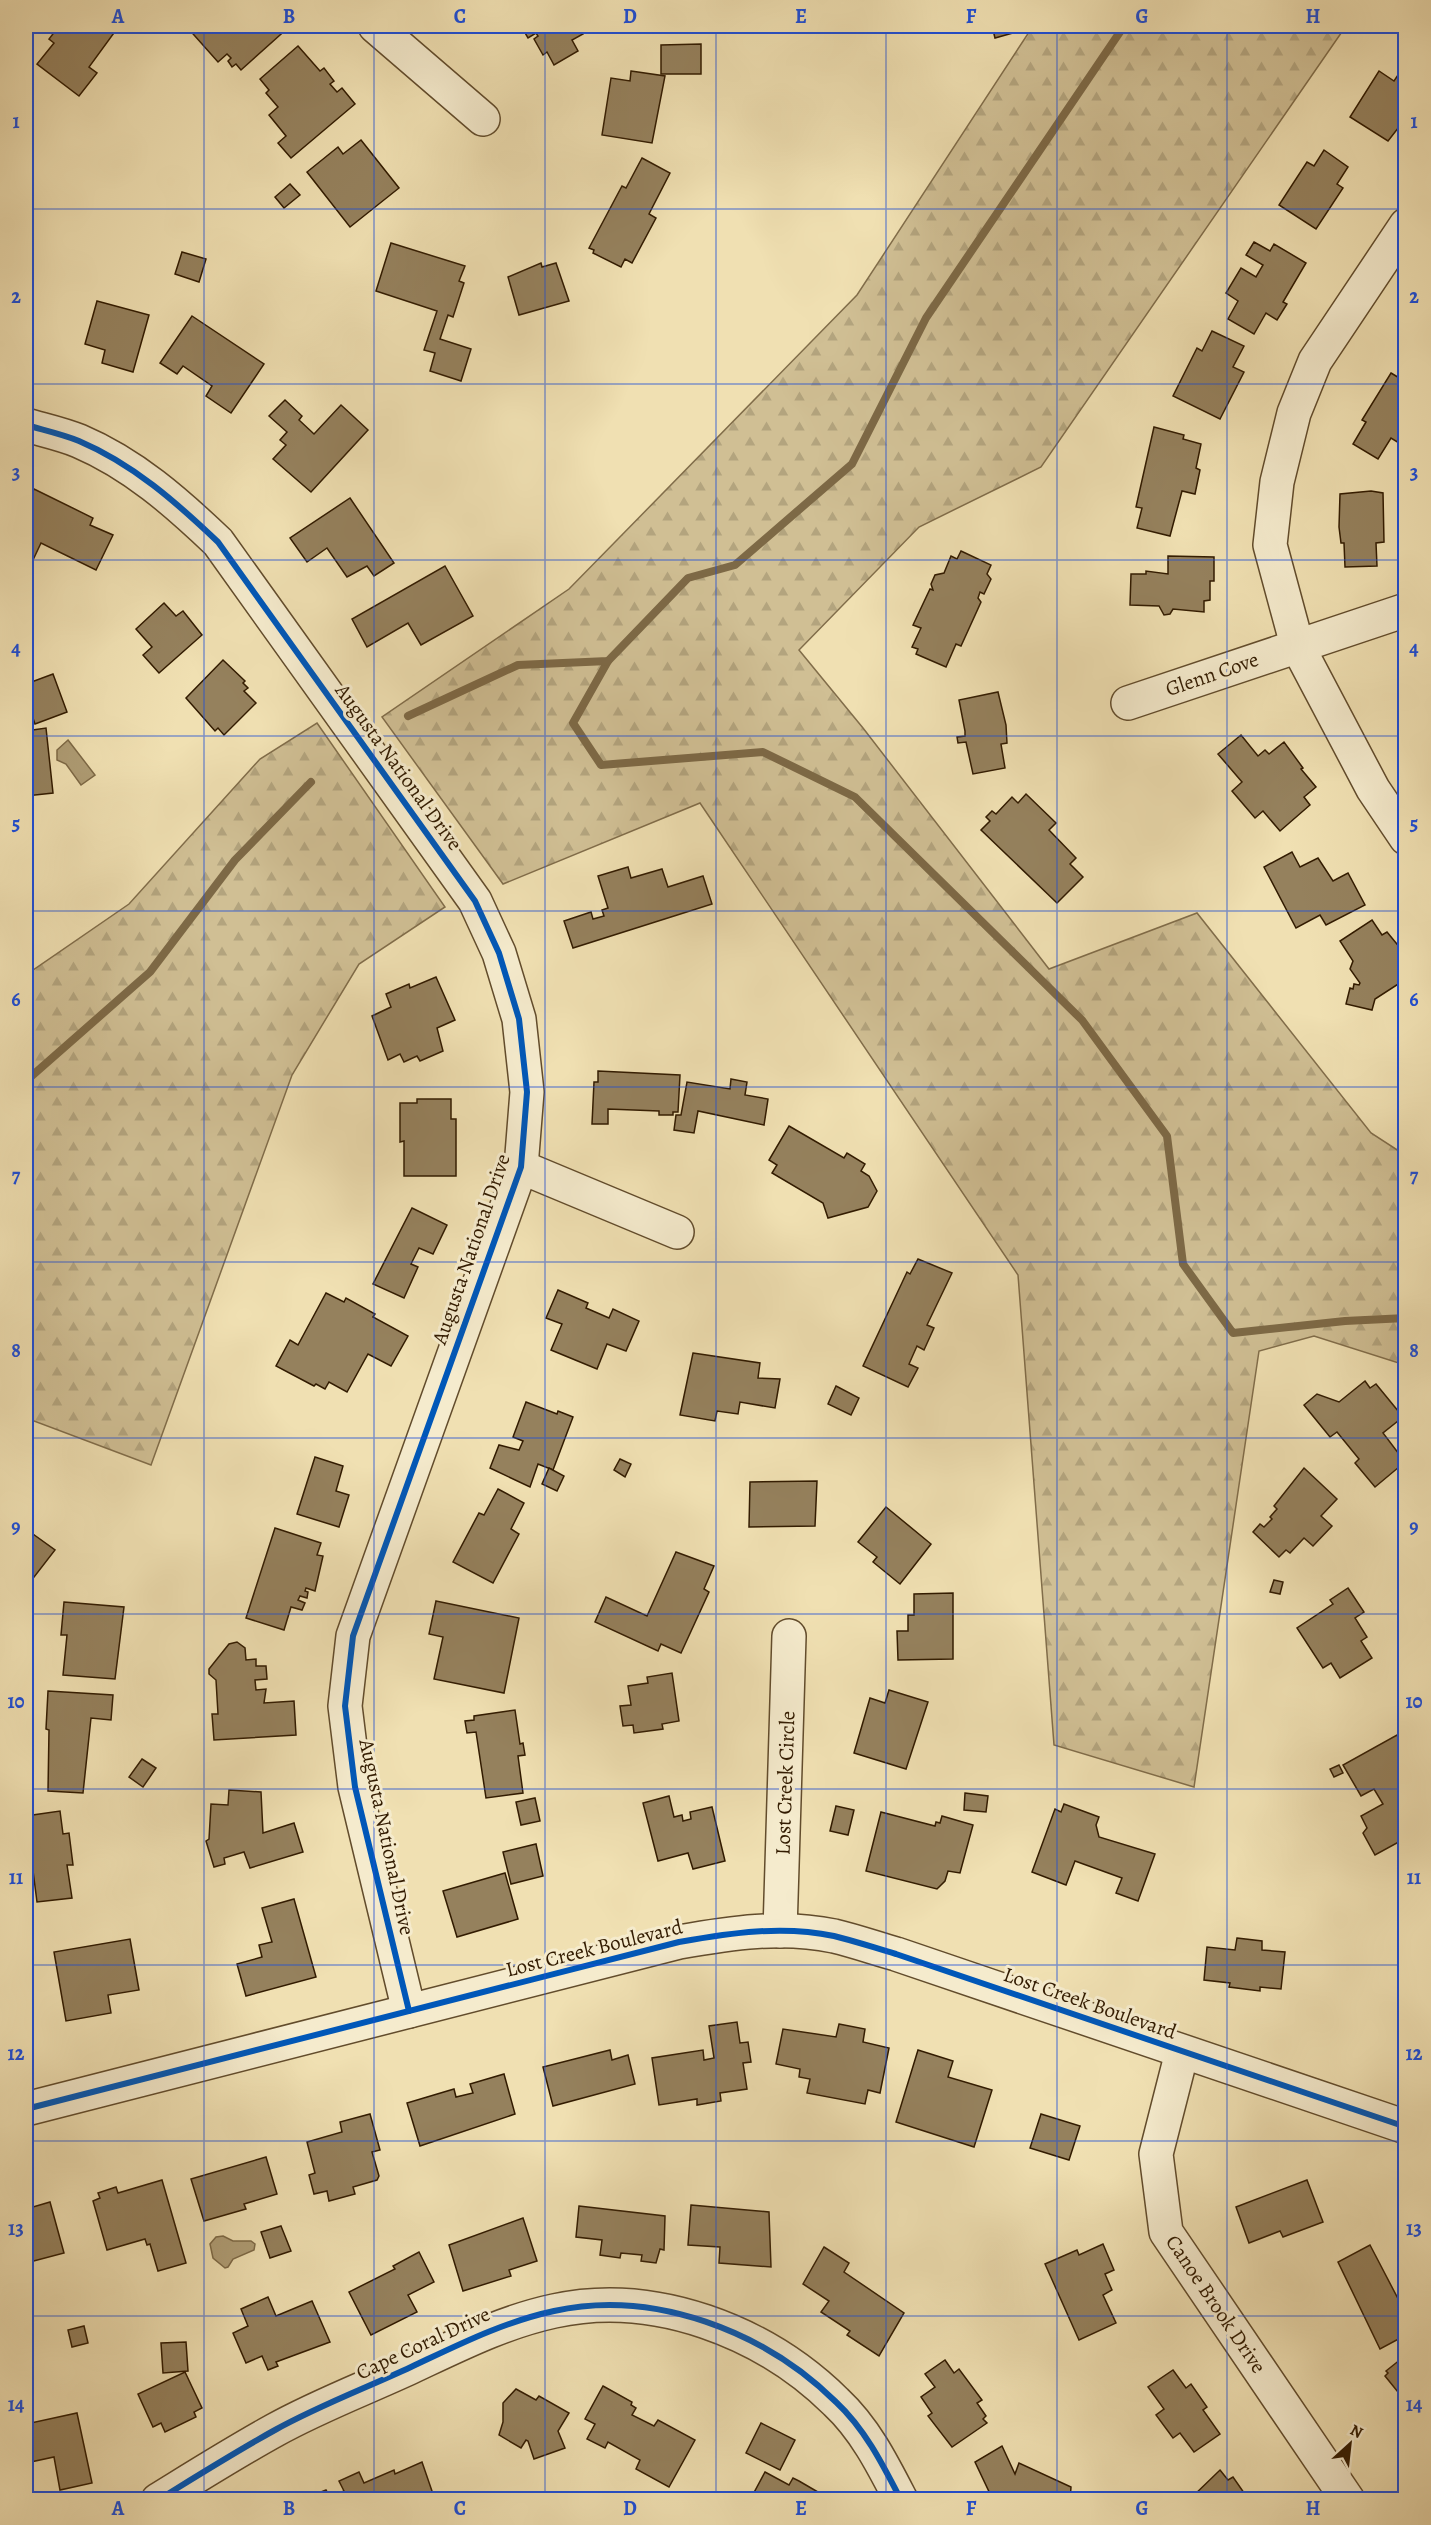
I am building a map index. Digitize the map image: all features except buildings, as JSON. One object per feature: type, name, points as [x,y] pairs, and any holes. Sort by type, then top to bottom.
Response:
[{"type":"street","points":[[375,26],[483,119]]},
{"type":"street","points":[[1406,225],[1315,361],[1294,413],[1277,482],[1270,545],[1297,645],[1373,789],[1406,838]]},
{"type":"street","name":"Augusta National Drive","points":[[26,424],[78,441],[121,463],[174,500],[218,542],[475,901],[500,953],[519,1020],[527,1092],[521,1167],[353,1636],[345,1706],[355,1787],[409,2011]]},
{"type":"street","name":"Glenn Cove","points":[[1128,703],[1406,610]]},
{"type":"street","points":[[521,1167],[676,1232]]},
{"type":"street","name":"Lost Creek Circle","points":[[780,1931],[789,1636]]},
{"type":"street","name":"Lost Creek Boulevard","points":[[26,2109],[679,1942],[734,1932],[780,1931],[833,1936],[896,1954],[1406,2127]]},
{"type":"street","name":"Canoe Brook Drive","points":[[1182,2052],[1156,2154],[1166,2232],[1348,2499]]},
{"type":"street","name":"Cape Coral Drive","points":[[158,2499],[277,2429],[501,2325],[555,2311],[613,2305],[664,2310],[715,2324],[780,2357],[837,2402],[876,2452],[901,2499]]},
{"type":"green space","points":[[1033,26],[1346,26],[1041,467],[919,527],[799,650],[863,728],[1049,969],[1197,913],[1371,1133],[1405,1155],[1405,1365],[1314,1336],[1259,1351],[1194,1787],[1054,1745],[1018,1275],[700,803],[503,884],[382,717],[569,589],[857,295]]},
{"type":"green space","points":[[317,723],[445,907],[359,964],[292,1075],[151,1465],[26,1418],[26,975],[129,904],[260,759]]},
{"type":"shaded area","points":[[68,740],[95,775],[81,785],[66,764],[57,760],[57,750]]},
{"type":"shaded area","points":[[223,2236],[233,2241],[251,2241],[255,2244],[254,2250],[233,2259],[225,2268],[213,2258],[210,2244],[216,2237]]},
{"type":"waterway","points":[[408,716],[518,665],[608,661],[688,578],[735,565],[852,464],[926,318],[1124,26]]},
{"type":"waterway","points":[[608,661],[573,723],[601,765],[763,752],[855,797],[1082,1020],[1167,1136],[1183,1264],[1233,1333],[1345,1321],[1406,1318]]},
{"type":"waterway","points":[[26,1081],[150,972],[235,860],[311,782]]},
{"type":"cycle path","points":[[26,425],[79,441],[118,461],[153,485],[218,542],[475,901],[499,953],[519,1019],[527,1092],[521,1167],[353,1636],[345,1706],[355,1787],[409,2011]]},
{"type":"cycle path","points":[[26,2109],[679,1942],[737,1933],[795,1931],[834,1936],[896,1954],[1406,2127]]},
{"type":"cycle path","points":[[158,2500],[291,2421],[463,2343],[535,2316],[592,2306],[630,2306],[668,2311],[742,2336],[776,2355],[836,2402],[856,2424],[873,2448],[901,2500]]}]
